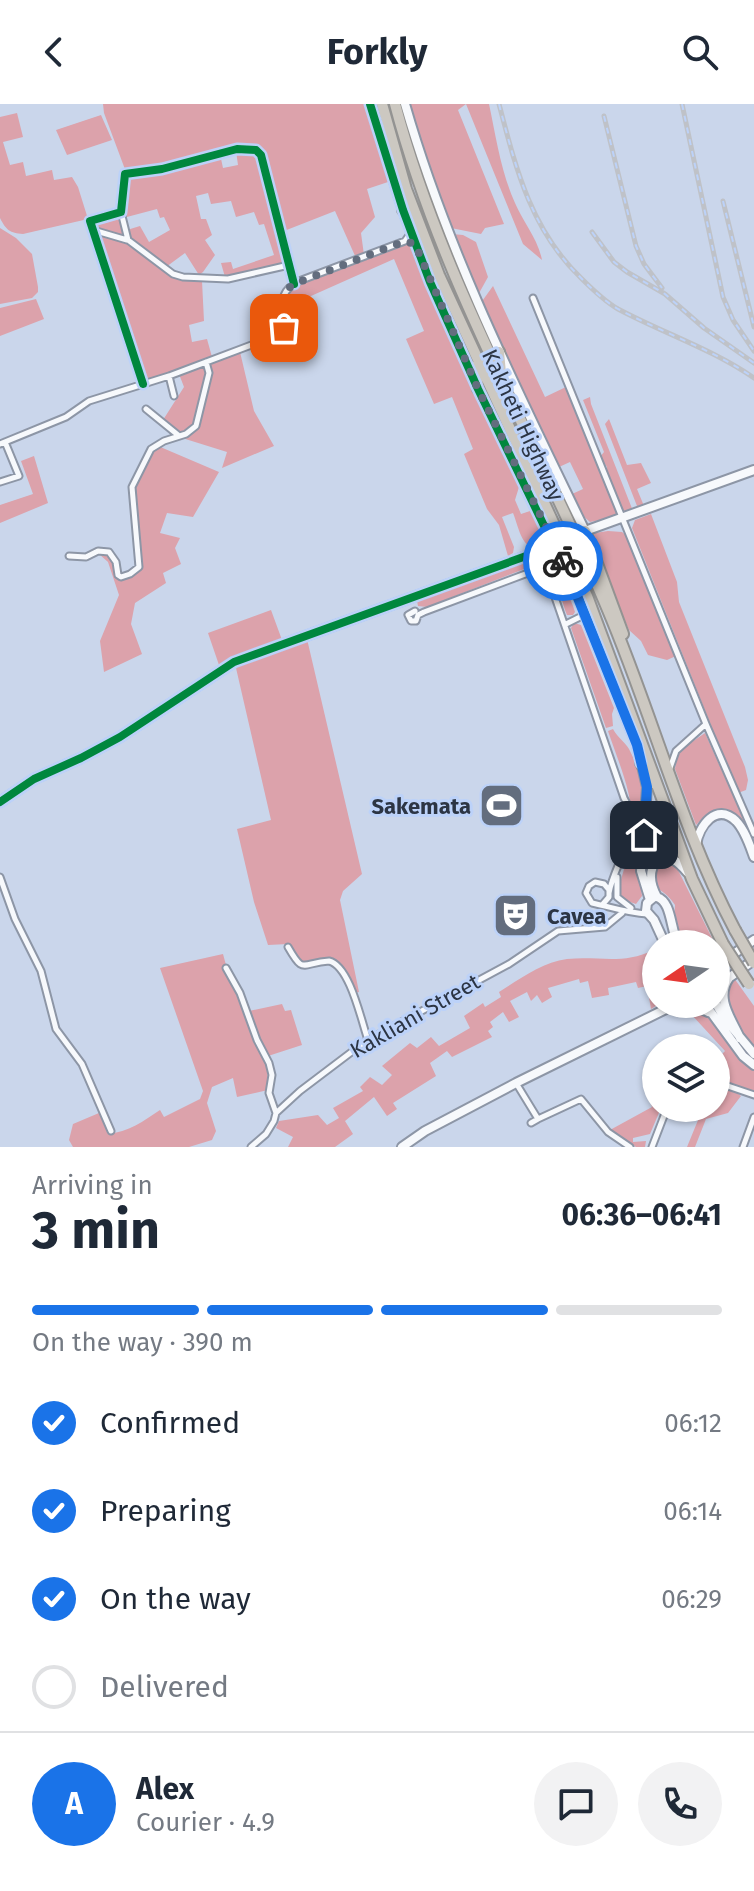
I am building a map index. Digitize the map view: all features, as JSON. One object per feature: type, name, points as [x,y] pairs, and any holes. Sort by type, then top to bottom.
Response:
[{"type":"highway","name":"Kakheti Highway","points":[[382,104],[406,189],[439,275],[598,623],[692,879],[723,944],[752,988]]},
{"type":"highway","name":"Kakheti Highway","points":[[395,104],[408,152],[449,264],[609,612],[711,883],[754,962]]},
{"type":"highway","points":[[403,210],[406,189]]},
{"type":"highway","points":[[499,352],[501,379]]},
{"type":"highway","points":[[475,356],[478,389]]},
{"type":"highway","points":[[585,531],[618,615],[639,690]]},
{"type":"highway","points":[[641,763],[665,802]]},
{"type":"street","name":"Kakheti Highway","points":[[370,104],[415,244],[478,389],[559,554],[637,745],[648,794],[641,871],[651,900]]},
{"type":"street","name":"Kakheti Highway","points":[[405,104],[444,222],[499,352],[585,531]]},
{"type":"street","points":[[128,240],[121,212],[125,174],[162,169],[249,148],[261,155],[294,284]]},
{"type":"street","points":[[121,212],[90,221],[143,384]]},
{"type":"street","points":[[93,230],[128,240],[173,274],[183,277],[228,279],[289,265]]},
{"type":"street","points":[[0,482],[19,476],[3,443],[66,417],[89,401],[169,376],[282,332],[282,298],[287,288],[405,241],[411,233]]},
{"type":"street","points":[[405,241],[415,244]]},
{"type":"street","points":[[533,298],[706,724],[754,834]]},
{"type":"street","points":[[69,556],[86,557],[98,551],[109,552],[116,562],[118,575],[125,577],[135,571],[140,563],[132,487],[151,449],[192,431],[196,426],[209,373],[206,362]]},
{"type":"street","points":[[169,376],[174,396]]},
{"type":"street","points":[[146,409],[179,436]]},
{"type":"street","points":[[585,531],[754,470]]},
{"type":"street","points":[[540,551],[546,540],[545,525]]},
{"type":"street","points":[[0,802],[34,779],[120,737],[234,662],[540,551],[552,550],[559,554]]},
{"type":"street","points":[[407,599],[414,613],[541,570],[547,574],[629,807],[627,843],[603,904]]},
{"type":"street","points":[[566,624],[584,615]]},
{"type":"street","points":[[670,777],[670,765],[676,751],[706,724]]},
{"type":"street","points":[[696,846],[701,825],[709,818],[724,815],[741,827],[754,857]]},
{"type":"street","points":[[658,930],[651,917],[653,866],[661,859],[675,860],[692,879]]},
{"type":"street","points":[[620,864],[615,892],[631,908]]},
{"type":"street","points":[[0,877],[15,919],[41,971],[56,1029],[82,1064],[111,1131]]},
{"type":"street","points":[[631,908],[609,895],[607,887],[601,882],[587,889],[590,902],[622,913],[663,919],[668,913]]},
{"type":"street","points":[[631,908],[651,900],[667,902],[673,930]]},
{"type":"street","points":[[610,907],[612,920],[622,913]]},
{"type":"street","name":"Kakliani Street","points":[[251,1147],[266,1134],[276,1113],[368,1040],[509,964],[558,931],[605,927],[612,920]]},
{"type":"street","points":[[730,956],[754,940]]},
{"type":"street","points":[[288,947],[297,964],[302,966],[329,961],[341,968],[351,987],[368,1040]]},
{"type":"street","points":[[730,977],[754,962]]},
{"type":"street","points":[[226,968],[240,993],[269,1063],[272,1075],[269,1093],[276,1113]]},
{"type":"street","points":[[730,1015],[740,1038]]},
{"type":"street","points":[[406,1146],[516,1083],[644,1018]]},
{"type":"street","points":[[713,1018],[720,1024]]},
{"type":"street","points":[[716,1018],[743,1056],[754,1065]]},
{"type":"street","points":[[726,1018],[754,1054]]},
{"type":"street","points":[[516,1083],[538,1119]]},
{"type":"street","points":[[730,1087],[754,1095]]},
{"type":"street","points":[[531,1123],[581,1099],[603,1128],[630,1147]]},
{"type":"street","points":[[743,1147],[754,1117]]},
{"type":"street","points":[[652,1147],[662,1122]]},
{"type":"shaded area","points":[[103,104],[365,104],[388,182],[367,189],[375,217],[361,233],[364,255],[356,258],[335,211],[284,231],[257,149],[222,149],[164,167],[126,172]]},
{"type":"shaded area","points":[[410,104],[466,104],[458,110],[504,224],[485,228],[481,234],[451,228],[433,183]]},
{"type":"shaded area","points":[[466,104],[489,104],[510,191],[542,260],[523,244]]},
{"type":"shaded area","points":[[17,113],[23,137],[3,142],[10,165],[23,162],[26,176],[52,170],[54,180],[72,177],[88,219],[23,234],[12,232],[4,225],[0,218],[0,117]]},
{"type":"shaded area","points":[[101,115],[112,140],[67,155],[56,130]]},
{"type":"shaded area","points":[[236,151],[257,152],[261,157],[284,264],[225,277],[221,263],[231,262],[233,269],[274,255],[264,224],[259,225],[254,212],[236,217],[231,201],[211,204],[208,193],[196,196],[201,219],[206,219],[212,235],[205,240],[215,255],[199,275],[185,253],[166,267],[135,245],[127,230],[140,226],[149,242],[170,230],[157,209],[123,218],[126,177],[220,154],[223,168],[238,165]]},
{"type":"shaded area","points":[[116,214],[133,248],[178,277],[202,281],[204,321],[189,325],[192,342],[207,339],[212,357],[149,380],[144,377],[93,222]]},
{"type":"shaded area","points":[[0,228],[32,254],[38,292],[32,298],[0,304]]},
{"type":"shaded area","points":[[452,234],[463,235],[476,242],[488,277],[478,295]]},
{"type":"shaded area","points":[[410,245],[519,487],[515,500],[521,514],[530,511],[542,531],[542,544],[535,549],[526,544],[513,513],[502,517],[514,547],[513,553],[508,556],[499,525],[487,509],[464,454],[473,449],[452,397],[434,404],[406,339],[424,331],[394,259],[302,300],[300,310],[307,335],[296,339],[291,334],[285,339],[284,299],[289,289]]},
{"type":"shaded area","points":[[493,286],[545,397],[566,387],[620,516],[590,522],[581,514],[572,494],[583,489],[570,462],[559,467],[480,304]]},
{"type":"shaded area","points":[[36,299],[44,319],[0,336],[0,308]]},
{"type":"shaded area","points":[[240,352],[254,411],[274,446],[222,468],[227,452],[179,437],[195,429],[211,362]]},
{"type":"shaded area","points":[[203,366],[208,373],[194,425],[180,434],[163,420],[184,387],[179,374]]},
{"type":"shaded area","points":[[590,397],[633,511],[625,514],[600,457],[604,452],[583,400]]},
{"type":"shaded area","points":[[609,419],[627,465],[641,463],[651,483],[637,489],[644,506],[637,506],[605,424]]},
{"type":"shaded area","points":[[158,446],[219,472],[193,517],[167,513],[160,533],[180,538],[175,548],[181,564],[163,573],[166,583],[135,603],[131,624],[142,654],[104,672],[100,641],[119,595],[108,562],[99,554],[111,556],[121,578],[137,572],[141,567],[134,488],[151,452]]},
{"type":"shaded area","points":[[34,456],[48,503],[0,523],[0,505],[33,494],[21,461]]},
{"type":"shaded area","points":[[651,514],[677,582],[679,602],[745,767],[748,780],[746,790],[738,793],[632,528],[635,520]]},
{"type":"shaded area","points":[[622,532],[628,537],[676,656],[667,660],[648,655],[641,641],[629,630],[591,540],[595,533]]},
{"type":"shaded area","points":[[546,554],[555,561],[575,612],[573,615],[567,615],[552,576],[540,567],[532,566],[427,607],[418,606],[417,601],[423,598]]},
{"type":"shaded area","points":[[271,610],[282,640],[219,665],[208,633]]},
{"type":"shaded area","points":[[574,623],[581,625],[614,708],[613,726],[606,728],[571,628]]},
{"type":"shaded area","points":[[307,639],[362,874],[343,891],[340,900],[359,992],[354,993],[350,979],[337,961],[327,958],[300,962],[288,944],[268,945],[254,902],[237,829],[271,820],[236,668]]},
{"type":"shaded area","points":[[613,729],[629,749],[641,783],[644,808],[638,844],[631,843],[630,799],[608,731]]},
{"type":"shaded area","points":[[705,733],[754,842],[754,850],[749,837],[722,811],[706,815],[696,825],[675,769],[677,752]]},
{"type":"shaded area","points":[[631,845],[638,846],[642,896],[636,904],[624,900],[618,890]]},
{"type":"shaded area","points":[[660,863],[672,864],[677,868],[708,930],[677,930],[675,905],[657,887],[655,868]]},
{"type":"shaded area","points":[[223,954],[226,965],[223,967],[267,1068],[268,1090],[237,1097],[233,1078],[212,1087],[207,1103],[216,1131],[212,1140],[189,1147],[73,1147],[69,1140],[73,1124],[99,1113],[108,1134],[142,1122],[160,1110],[164,1117],[200,1099],[203,1091],[160,968]]},
{"type":"shaded area","points":[[642,955],[642,987],[638,988],[636,982],[608,988],[609,995],[592,998],[588,981],[580,983],[579,979],[548,988],[552,997],[542,1003],[537,995],[531,1001],[527,992],[510,1001],[519,1017],[509,1022],[503,1012],[490,1022],[493,1027],[488,1031],[492,1037],[452,1057],[447,1051],[430,1063],[436,1076],[393,1103],[397,1109],[387,1116],[374,1097],[345,1121],[353,1134],[335,1147],[288,1147],[293,1137],[276,1128],[279,1121],[318,1115],[327,1125],[339,1118],[333,1108],[363,1091],[360,1087],[370,1077],[382,1085],[392,1075],[382,1066],[410,1043],[417,1048],[431,1037],[439,1046],[470,1028],[464,1016],[483,1003],[485,1007],[501,997],[499,992],[540,967],[567,959]]},
{"type":"shaded area","points":[[734,978],[754,1006],[754,1049],[732,1015],[730,984]]},
{"type":"shaded area","points":[[282,1004],[285,1011],[291,1010],[302,1045],[268,1056],[249,1011]]},
{"type":"shaded area","points":[[695,1018],[708,1018],[722,1034],[709,1034]]},
{"type":"shaded area","points":[[730,1044],[754,1068],[754,1092],[730,1084]]},
{"type":"shaded area","points":[[730,1088],[741,1096],[730,1110]]},
{"type":"shaded area","points":[[642,1112],[642,1122],[655,1122],[650,1134],[633,1138],[633,1142],[646,1141],[645,1147],[636,1147],[610,1130]]},
{"type":"shaded area","points":[[697,1122],[705,1122],[695,1147],[687,1147]]},
{"type":"railway","points":[[499,104],[519,175],[538,219],[549,240],[581,278],[618,309],[721,358],[754,378]]},
{"type":"railway","points":[[682,104],[723,297],[733,320],[754,351]]},
{"type":"railway","points":[[604,116],[636,246],[644,264],[662,288]]},
{"type":"railway","points":[[723,201],[754,327]]},
{"type":"railway","points":[[592,232],[614,262],[665,294],[704,328],[754,363]]},
{"type":"cycle path","points":[[370,104],[403,210],[430,282],[577,594],[637,745],[641,763]]},
{"type":"cycle path","points":[[143,384],[90,221],[121,212],[125,174],[162,169],[237,149],[256,150],[261,155],[294,284]]},
{"type":"cycle path","points":[[0,802],[34,779],[120,737],[234,662],[540,551],[552,550],[559,554]]},
{"type":"way so far","points":[[284,328],[282,298],[287,288],[405,241],[415,244],[478,389],[563,561]]},
{"type":"place","name":"Sakemata","points":[[502,806]]},
{"type":"place","name":"Cavea","points":[[516,916]]},
{"type":"route","points":[[563,561],[637,745],[647,787],[644,835]]}]
